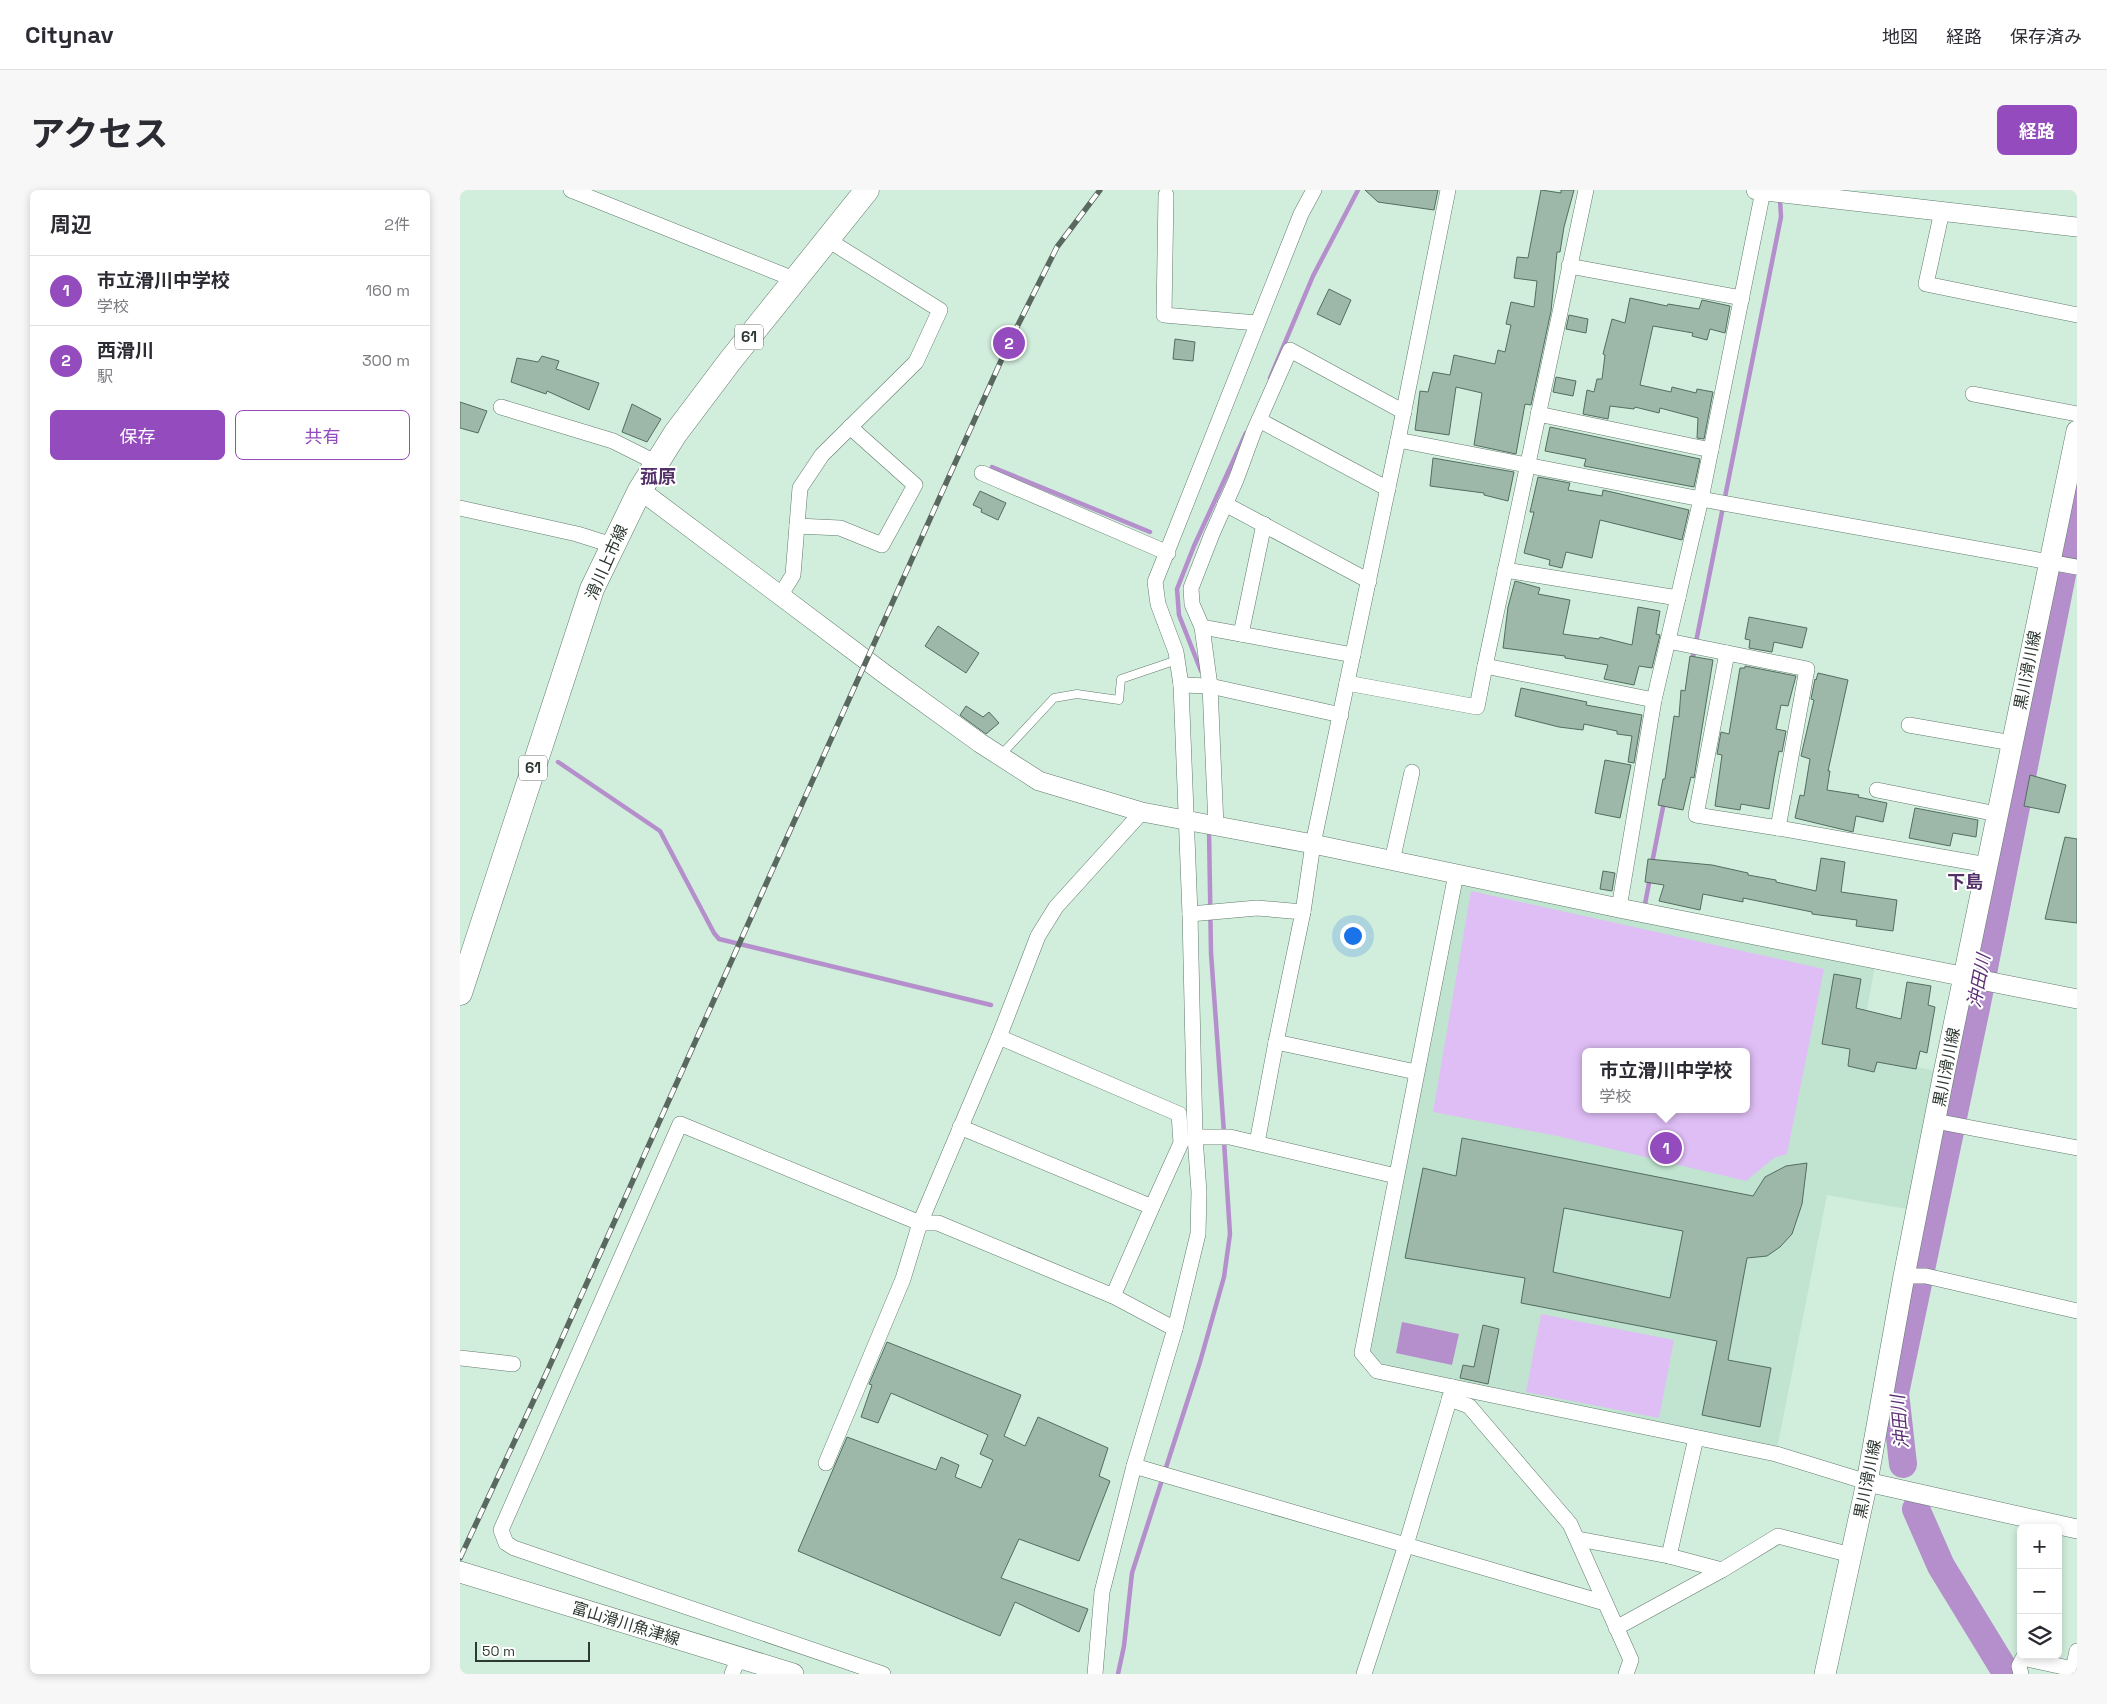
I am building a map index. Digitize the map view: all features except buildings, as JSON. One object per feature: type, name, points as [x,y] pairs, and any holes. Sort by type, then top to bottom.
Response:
[{"type":"main road","name":"滑川上市線","points":[[460,993],[589,598],[612,545],[640,490],[674,434],[867,190]]},
{"type":"main road","name":"黒川滑川線","points":[[1825,1674],[1867,1482],[1904,1276],[1935,1120],[2077,431]]},
{"type":"main road","name":"富山滑川魚津線","points":[[460,1572],[736,1666],[793,1674]]},
{"type":"street","points":[[570,190],[796,280]]},
{"type":"street","points":[[1095,1674],[1102,1592],[1134,1466],[1175,1329],[1198,1234],[1200,1192],[1196,1137],[1188,820],[1181,685],[1176,652],[1158,604],[1155,582],[1301,214],[1314,190]]},
{"type":"street","points":[[1257,1143],[1303,912],[1313,844],[1404,412],[1448,190]]},
{"type":"street","points":[[1347,683],[1477,707],[1586,190]]},
{"type":"street","points":[[1619,908],[1654,700],[1701,499],[1742,298],[1760,190],[1789,191],[2077,226]]},
{"type":"street","points":[[1166,195],[1164,315],[1257,324]]},
{"type":"street","points":[[1942,211],[1926,284],[2077,315]]},
{"type":"street","points":[[780,596],[793,575],[800,488],[822,455],[916,362],[940,310],[828,240]]},
{"type":"street","points":[[1569,266],[1742,298]]},
{"type":"street","points":[[1216,826],[1210,686],[1202,627],[1192,604],[1191,588],[1259,420],[1290,350],[1404,412]]},
{"type":"street","points":[[1973,394],[2077,414]]},
{"type":"street","points":[[501,406],[613,441],[657,463]]},
{"type":"street","points":[[1538,414],[1711,450]]},
{"type":"street","points":[[1259,420],[1388,489]]},
{"type":"street","points":[[797,526],[840,528],[882,545],[914,485],[850,427]]},
{"type":"street","points":[[1398,440],[1701,499],[2077,567]]},
{"type":"street","points":[[982,474],[1168,553]]},
{"type":"street","points":[[640,490],[886,675],[1039,782],[1142,812],[1313,844],[1619,908],[2077,999]]},
{"type":"street","points":[[1225,504],[1369,581]]},
{"type":"street","points":[[460,508],[577,534],[612,545]]},
{"type":"street","points":[[1241,634],[1264,524]]},
{"type":"street","points":[[1505,570],[1678,598]]},
{"type":"street","points":[[1202,627],[1353,655]]},
{"type":"street","points":[[1668,641],[1807,669],[1778,828]]},
{"type":"street","points":[[1727,653],[1696,814],[1987,866]]},
{"type":"street","points":[[1485,666],[1654,700]]},
{"type":"street","points":[[1181,685],[1210,686],[1341,715]]},
{"type":"street","points":[[1909,725],[2012,743]]},
{"type":"street","points":[[1392,860],[1412,772]]},
{"type":"street","points":[[1877,790],[1997,814]]},
{"type":"street","points":[[826,1463],[902,1279],[920,1223],[999,1037],[1038,936],[1056,908],[1142,812]]},
{"type":"street","points":[[1456,874],[1362,1353],[1376,1371],[1451,1393],[1776,1454],[1867,1482],[2077,1530]]},
{"type":"street","points":[[1190,914],[1257,908],[1303,912]]},
{"type":"street","points":[[999,1037],[1179,1114],[1181,1143],[1113,1296]]},
{"type":"street","points":[[1276,1042],[1416,1072]]},
{"type":"street","points":[[1935,1120],[2077,1148]]},
{"type":"street","points":[[883,1674],[514,1548],[506,1543],[501,1530],[680,1124],[920,1223],[938,1223],[1113,1296],[1175,1329]]},
{"type":"street","points":[[960,1127],[1152,1207]]},
{"type":"street","points":[[1196,1137],[1230,1137],[1396,1176]]},
{"type":"street","points":[[1904,1276],[1926,1276],[2077,1311]]},
{"type":"street","points":[[460,1358],[513,1364]]},
{"type":"street","points":[[1451,1393],[1469,1406],[1570,1524],[1616,1628],[1628,1667],[1637,1674]]},
{"type":"street","points":[[1364,1674],[1406,1545],[1451,1393]]},
{"type":"street","points":[[1669,1556],[1696,1438]]},
{"type":"street","points":[[1134,1466],[1605,1603]]},
{"type":"street","points":[[1616,1628],[1722,1570],[1778,1536],[1851,1555]]},
{"type":"street","points":[[1578,1539],[1669,1556],[1722,1570]]},
{"type":"street","points":[[2021,1674],[2019,1666],[2023,1658],[2075,1669],[2077,1651]]},
{"type":"lane","points":[[1000,756],[1054,698],[1077,694],[1118,700],[1121,679],[1177,660]]},
{"type":"shaded area","points":[[1456,874],[1876,960],[1859,1054],[1944,1073],[1918,1211],[1827,1195],[1776,1454],[1377,1371],[1362,1353]]},
{"type":"shaded area","points":[[1471,891],[1824,969],[1787,1154],[1774,1158],[1746,1181],[1557,1136],[1433,1112]]},
{"type":"shaded area","points":[[1541,1314],[1674,1340],[1659,1418],[1526,1392]]},
{"type":"shaded area","points":[[1402,1322],[1459,1334],[1452,1365],[1396,1353]]},
{"type":"waterway","points":[[1270,378],[1313,276],[1358,190]]},
{"type":"waterway","points":[[1692,662],[1781,217],[1780,199]]},
{"type":"waterway","points":[[1201,671],[1179,615],[1177,589],[1194,546],[1246,433]]},
{"type":"waterway","points":[[992,467],[1150,532]]},
{"type":"waterway","name":"沖田川","points":[[1903,1464],[1895,1393],[1976,1008],[2077,499]]},
{"type":"waterway","points":[[558,762],[660,831],[714,933],[719,939],[991,1005]]},
{"type":"waterway","points":[[1652,863],[1664,802]]},
{"type":"waterway","points":[[1209,829],[1211,953],[1224,1133]]},
{"type":"waterway","points":[[1645,904],[1650,878]]},
{"type":"waterway","points":[[1118,1674],[1124,1646],[1132,1573],[1200,1362],[1224,1277],[1230,1234],[1224,1141]]},
{"type":"waterway","name":"沖田川","points":[[1916,1509],[1941,1566],[2007,1674]]},
{"type":"railway","points":[[460,1558],[546,1374],[1009,343],[1057,247],[1100,190]]},
{"type":"place","name":"西滑川","points":[[1009,343]]},
{"type":"place","name":"市立滑川中学校","points":[[1666,1148]]},
{"type":"district","name":"菰原","points":[[658,477]]},
{"type":"district","name":"下島","points":[[1965,882]]}]
